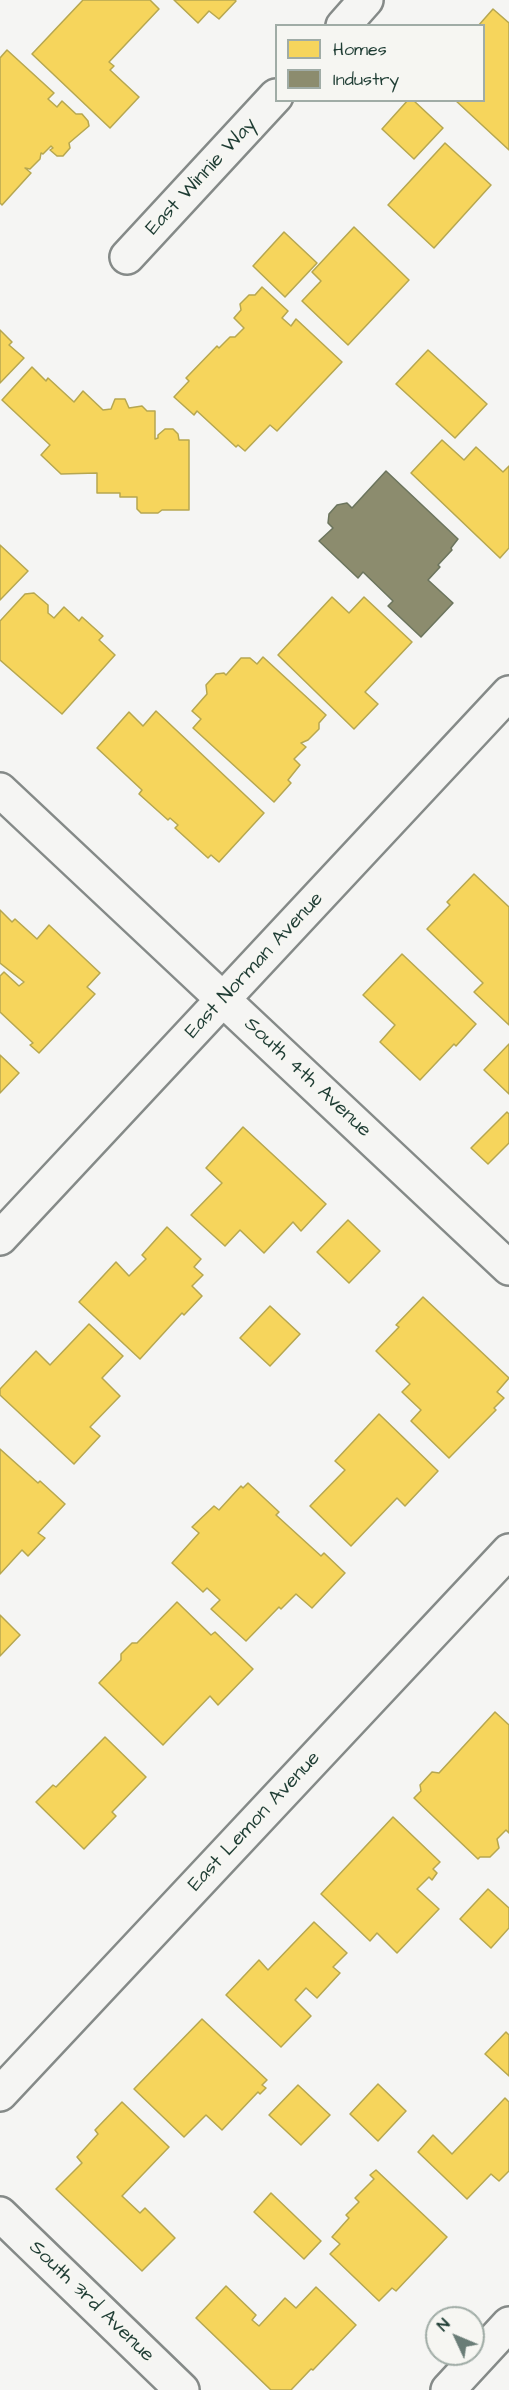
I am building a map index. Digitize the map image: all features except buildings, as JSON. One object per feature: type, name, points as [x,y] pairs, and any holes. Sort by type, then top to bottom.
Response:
[{"type":"street","points":[[345,24],[366,0]]},
{"type":"street","name":"East Winnie Way","points":[[127,257],[275,97]]},
{"type":"street","name":"East Norman Avenue","points":[[0,1238],[509,693]]},
{"type":"street","name":"South 4th Avenue","points":[[0,790],[509,1268]]},
{"type":"street","name":"East Lemon Avenue","points":[[0,2094],[509,1551]]},
{"type":"street","name":"South 3rd Avenue","points":[[0,2214],[182,2390]]},
{"type":"street","points":[[448,2390],[509,2324]]}]
